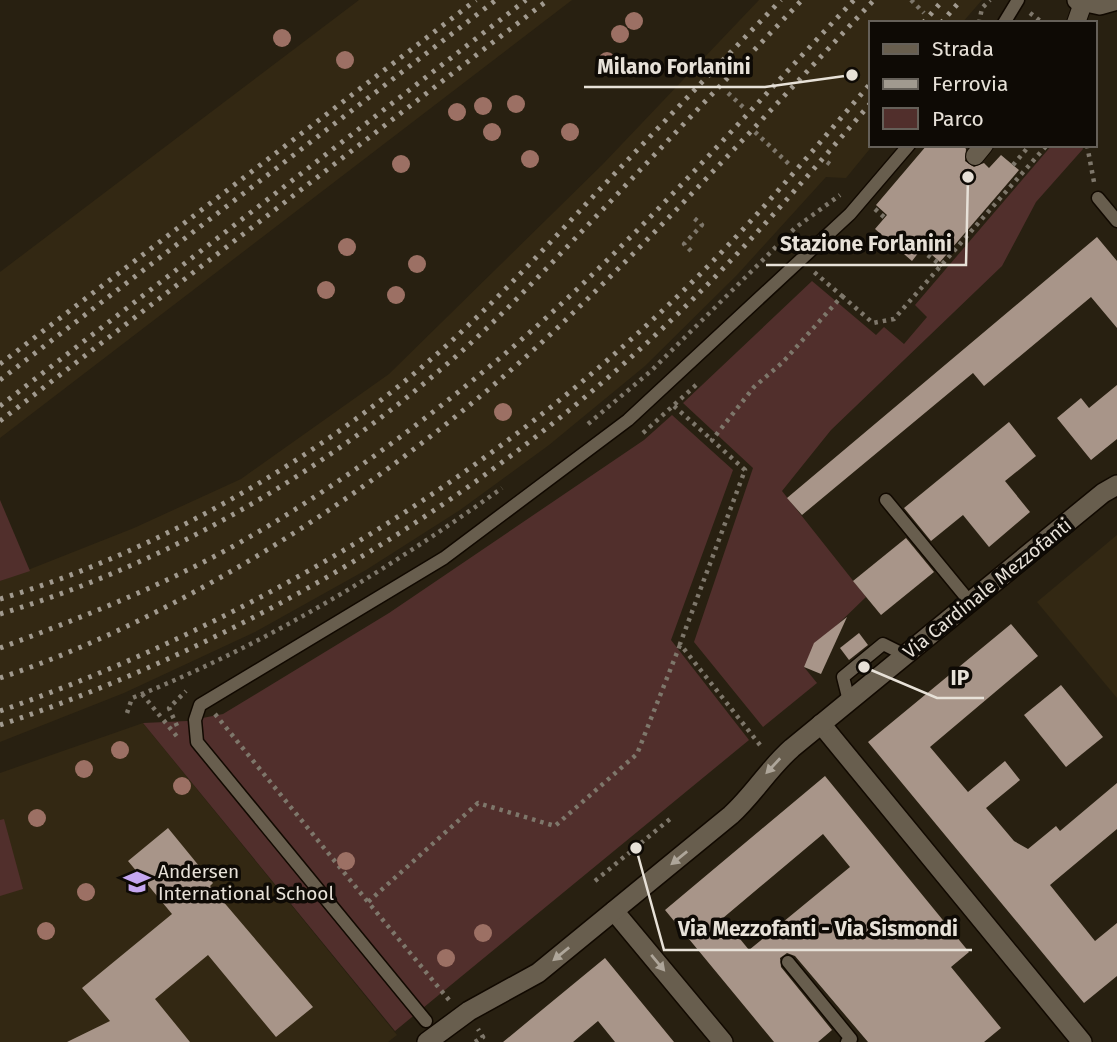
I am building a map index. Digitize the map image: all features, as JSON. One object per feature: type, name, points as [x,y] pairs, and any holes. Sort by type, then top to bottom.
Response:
[{"type":"street","points":[[1076,21],[1080,1],[1100,5],[1116,0]]},
{"type":"street","name":"Via Cardinale Mezzofanti","points":[[429,1036],[469,1011],[530,979],[732,815],[747,800],[770,768],[821,724],[1103,493],[1117,485]]},
{"type":"street","points":[[821,724],[1082,1042]]},
{"type":"street","points":[[614,911],[723,1042]]},
{"type":"street","points":[[429,1036],[458,1042]]},
{"type":"lane","points":[[1005,21],[1018,0]]},
{"type":"lane","points":[[429,1036],[197,742],[195,720],[200,705],[421,572],[628,420],[856,208],[907,147]]},
{"type":"lane","points":[[1098,198],[1117,220]]},
{"type":"lane","points":[[886,500],[970,602]]},
{"type":"lane","points":[[788,962],[851,1039],[847,1042]]},
{"type":"path","points":[[911,0],[924,13]]},
{"type":"path","points":[[979,21],[982,8],[990,0]]},
{"type":"path","points":[[728,93],[743,107]]},
{"type":"path","points":[[755,132],[791,166]]},
{"type":"path","points":[[1013,165],[1028,147]]},
{"type":"path","points":[[804,282],[814,272],[873,323],[894,319],[1045,147]]},
{"type":"path","points":[[1087,147],[1098,198]]},
{"type":"path","points":[[582,429],[651,371],[766,256],[813,215]]},
{"type":"path","points":[[691,251],[684,244],[702,225],[694,218]]},
{"type":"path","points":[[921,250],[942,266]]},
{"type":"path","points":[[712,440],[754,387],[783,362],[842,296]]},
{"type":"path","points":[[642,434],[704,378]]},
{"type":"path","points":[[368,902],[478,803],[555,827],[637,754],[745,470],[674,407]]},
{"type":"path","points":[[127,713],[132,698],[261,640],[324,605],[426,542],[506,486]]},
{"type":"path","points":[[680,644],[760,745]]},
{"type":"path","points":[[181,694],[194,687]]},
{"type":"path","points":[[226,707],[215,714],[449,1001]]},
{"type":"path","points":[[595,881],[670,819]]},
{"type":"path","points":[[475,1042],[483,1037]]},
{"type":"shaded area","points":[[359,0],[572,0],[0,438],[0,272]]},
{"type":"shaded area","points":[[759,0],[982,0],[964,21],[869,21],[869,147],[871,147],[846,178],[826,177],[737,275],[645,366],[549,445],[460,510],[366,570],[255,632],[124,693],[0,742],[0,581],[134,528],[241,479],[389,374],[603,164]]},
{"type":"shaded area","points":[[1117,535],[1117,698],[1037,602]]},
{"type":"shaded area","name":"Andersen International School","points":[[143,723],[397,1035],[388,1042],[0,1042],[0,773]]},
{"type":"green space","points":[[1050,147],[1082,147],[1036,202],[1002,266],[831,430],[782,491],[866,597],[835,627],[804,667],[817,683],[763,727],[694,642],[753,468],[683,403],[812,281],[876,335],[884,327],[904,344],[927,317],[915,305]]},
{"type":"green space","points":[[672,415],[733,470],[671,640],[749,740],[395,1031],[143,723],[187,721],[223,714],[389,613],[644,440]]},
{"type":"green space","points":[[0,500],[30,571],[0,581]]},
{"type":"green space","points":[[4,819],[23,889],[0,896],[0,820]]},
{"type":"building","points":[[925,147],[964,147],[965,161],[974,167],[984,163],[989,168],[1001,155],[1019,170],[940,262],[923,247],[912,261],[875,229],[887,215],[876,205]]},
{"type":"building","points":[[1097,237],[1117,261],[1117,328],[1091,297],[984,386],[973,373],[802,515],[787,498]]},
{"type":"building","points":[[1117,385],[1117,439],[1091,460],[1057,418],[1081,398],[1089,408]]},
{"type":"building","points":[[1009,422],[1036,456],[1005,481],[1030,512],[989,547],[963,515],[931,541],[904,508]]},
{"type":"building","points":[[906,538],[934,572],[881,615],[853,581]]},
{"type":"building","points":[[847,617],[821,674],[804,667],[814,643]]},
{"type":"building","points":[[1011,624],[1038,656],[930,747],[968,792],[1005,761],[1020,780],[986,808],[1014,841],[1028,849],[1056,826],[1060,831],[1117,783],[1117,829],[1050,885],[1095,941],[1117,923],[1117,976],[1084,1003],[868,742]]},
{"type":"building","points":[[859,633],[868,645],[849,660],[840,648]]},
{"type":"building","points":[[1061,685],[1103,737],[1066,767],[1024,715]]},
{"type":"building","points":[[825,776],[969,952],[951,967],[1001,1028],[984,1042],[868,1042],[795,956],[787,953],[780,958],[781,967],[832,1030],[818,1042],[774,1042],[665,910]],"holes":[[[823,834],[850,867],[749,950],[723,918]]]},
{"type":"building","points":[[168,828],[213,883],[210,886],[313,1007],[276,1037],[208,955],[155,999],[190,1042],[67,1042],[110,1021],[82,988],[172,914],[128,861]]},
{"type":"building","points":[[605,958],[674,1042],[615,1042],[598,1021],[573,1042],[503,1042]]},
{"type":"railway","points":[[0,364],[476,0]]},
{"type":"railway","points":[[0,380],[496,0]]},
{"type":"railway","points":[[0,406],[526,0]]},
{"type":"railway","points":[[0,421],[548,0]]},
{"type":"railway","points":[[0,599],[62,578],[184,525],[301,457],[357,418],[409,378],[495,299],[781,0]]},
{"type":"railway","points":[[0,614],[119,571],[232,515],[287,483],[391,410],[463,351],[506,310],[802,0]]},
{"type":"railway","points":[[0,648],[117,602],[230,548],[331,486],[427,416],[489,367],[586,281],[677,189],[854,0]]},
{"type":"railway","points":[[0,678],[77,649],[154,613],[231,571],[378,476],[448,423],[513,368],[613,274],[874,0]]},
{"type":"railway","points":[[925,21],[943,0]]},
{"type":"railway","points":[[943,21],[961,0]]},
{"type":"railway","points":[[0,711],[94,675],[187,634],[277,588],[364,538],[449,483],[531,423],[609,359],[683,291],[756,215],[869,85]]},
{"type":"railway","points":[[0,725],[95,690],[189,649],[280,603],[369,552],[455,496],[538,435],[616,370],[691,301],[760,229],[869,105]]},
{"type":"place","name":"Milano Forlanini","points":[[852,75]]},
{"type":"place","name":"Stazione Forlanini","points":[[968,177]]},
{"type":"place","name":"IP","points":[[864,667]]},
{"type":"place","name":"Via Mezzofanti - Via Sismondi","points":[[636,848]]},
{"type":"place","name":"Andersen International School","points":[[137,882]]}]
